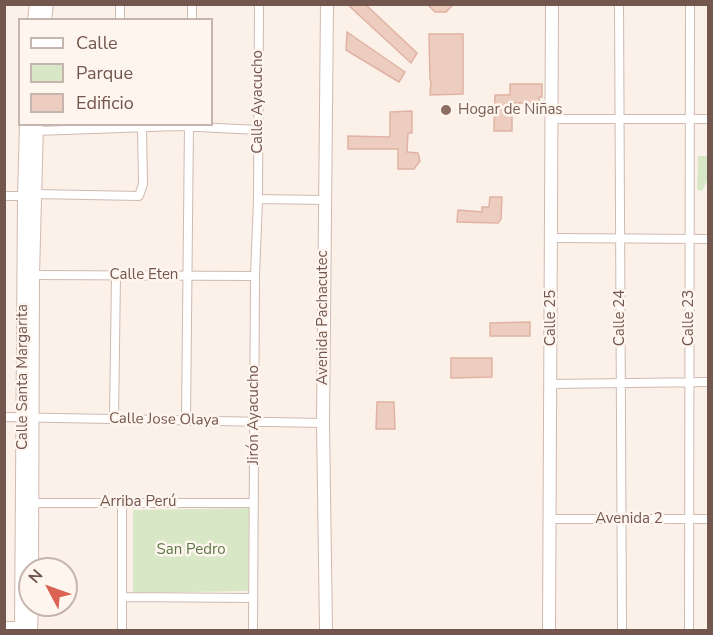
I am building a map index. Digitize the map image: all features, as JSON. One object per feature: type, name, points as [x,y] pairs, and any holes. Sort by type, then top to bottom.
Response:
[{"type":"main road","name":"Avenida Pachacutec","points":[[326,630],[323,423],[327,4]]},
{"type":"main road","name":"Calle 25","points":[[549,630],[552,4]]},
{"type":"main road","name":"Calle Santa Margarita","points":[[26,628],[29,195],[33,127]]},
{"type":"main road","name":"Calle Santa Margarita","points":[[27,418],[33,275],[29,195]]},
{"type":"main road","name":"Calle Santa Margarita","points":[[27,503],[31,557]]},
{"type":"street","name":"Calle Ayacucho","points":[[258,199],[259,4]]},
{"type":"street","name":"Calle 24","points":[[619,4],[622,630]]},
{"type":"street","name":"Calle 23","points":[[689,630],[690,4]]},
{"type":"street","points":[[551,119],[708,119]]},
{"type":"street","points":[[33,127],[166,126]]},
{"type":"street","points":[[186,420],[189,126]]},
{"type":"street","points":[[203,126],[258,130]]},
{"type":"street","points":[[4,196],[139,196],[143,184],[142,127]]},
{"type":"street","points":[[258,199],[324,200]]},
{"type":"street","name":"Jirón Ayacucho","points":[[253,630],[255,276],[258,199]]},
{"type":"street","points":[[551,238],[708,239]]},
{"type":"street","name":"Calle Eten","points":[[33,275],[255,276]]},
{"type":"street","points":[[114,419],[117,276]]},
{"type":"street","points":[[550,384],[708,382]]},
{"type":"street","name":"Calle Jose Olaya","points":[[4,417],[323,423]]},
{"type":"street","points":[[122,502],[122,630]]},
{"type":"street","name":"Arriba Perú","points":[[27,503],[254,503]]},
{"type":"street","name":"Avenida 2","points":[[549,519],[708,519]]},
{"type":"street","points":[[123,597],[253,598]]},
{"type":"street","points":[[4,626],[26,628]]},
{"type":"green space","points":[[698,156],[708,156],[708,179],[702,191],[697,190]]},
{"type":"green space","name":"San Pedro","points":[[249,508],[248,591],[133,593],[133,510]]},
{"type":"building","points":[[347,4],[365,4],[417,53],[411,63]]},
{"type":"building","points":[[427,4],[454,4],[446,12],[435,12]]},
{"type":"building","points":[[347,32],[405,72],[399,82],[346,50]]},
{"type":"building","points":[[429,34],[463,34],[463,94],[430,95]]},
{"type":"building","points":[[510,84],[542,84],[542,97],[539,97],[539,103],[512,103],[512,131],[494,131],[495,95],[510,95]]},
{"type":"building","points":[[412,111],[412,133],[408,133],[407,152],[418,153],[420,161],[414,169],[398,169],[398,149],[348,149],[348,136],[390,137],[390,112]]},
{"type":"building","points":[[490,197],[502,197],[501,219],[498,223],[457,222],[458,210],[482,212],[482,207],[489,207]]},
{"type":"building","points":[[530,322],[530,336],[490,336],[490,323]]},
{"type":"building","points":[[451,358],[492,358],[492,377],[451,378]]},
{"type":"building","points":[[377,402],[394,402],[395,429],[376,429]]},
{"type":"place","name":"Hogar de Niñas","points":[[446,110]]}]
